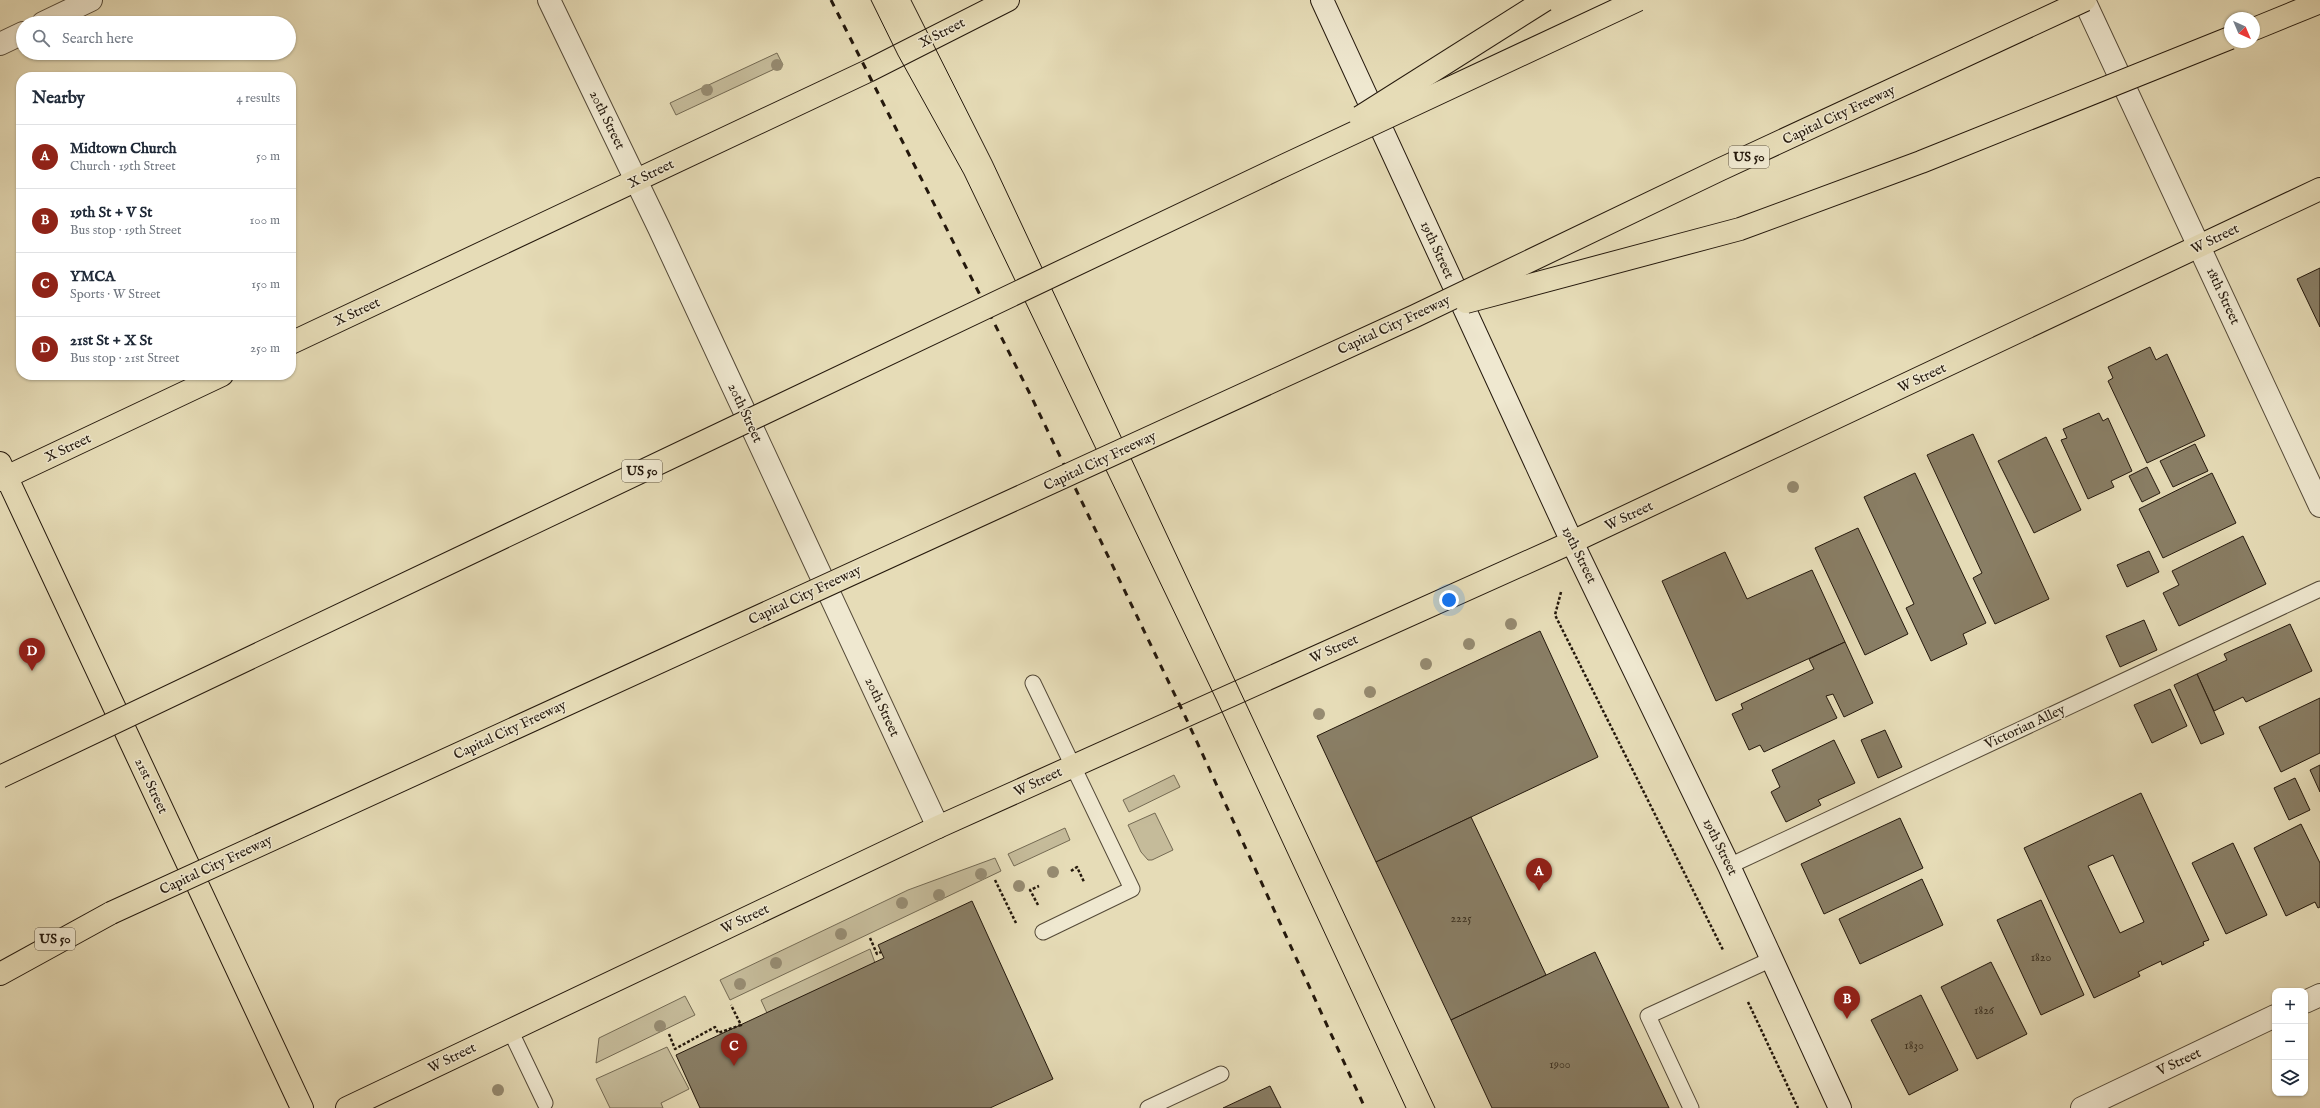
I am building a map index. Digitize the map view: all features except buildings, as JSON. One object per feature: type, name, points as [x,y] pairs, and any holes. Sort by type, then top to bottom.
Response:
[{"type":"main road","name":"X Street","points":[[296,341],[868,71],[1008,0]]},
{"type":"main road","points":[[1283,166],[1545,0]]},
{"type":"main road","name":"US 50","points":[[0,777],[1283,166],[1638,0]]},
{"type":"main road","name":"Capital City Freeway","points":[[0,965],[1415,316],[1726,167],[2084,0]]},
{"type":"main road","points":[[2260,27],[2320,2]]},
{"type":"main road","points":[[1415,316],[1740,229],[1921,162],[2224,40]]},
{"type":"main road","name":"W Street","points":[[347,1108],[938,827],[1572,542],[2200,247],[2320,189]]},
{"type":"main road","name":"X Street","points":[[2,473],[211,380]]},
{"type":"main road","name":"21st Street","points":[[2,473],[302,1108]]},
{"type":"main road","name":"Capital City Freeway","points":[[0,974],[111,913]]},
{"type":"street","points":[[58,16],[91,0]]},
{"type":"street","name":"20th Street","points":[[549,0],[637,180],[938,827]]},
{"type":"street","name":"19th Street","points":[[1322,0],[1572,542],[1729,866],[1840,1108]]},
{"type":"street","name":"18th Street","points":[[2084,0],[2320,506]]},
{"type":"street","points":[[0,44],[16,36]]},
{"type":"street","points":[[2308,1001],[2320,995]]},
{"type":"street","name":"V Street","points":[[2082,1108],[2272,1017]]},
{"type":"lane","name":"Victorian Alley","points":[[1729,866],[2320,589]]},
{"type":"lane","points":[[1033,683],[1132,889],[1043,932]]},
{"type":"lane","points":[[1691,1108],[1648,1016],[1772,959]]},
{"type":"lane","points":[[510,1030],[545,1103]]},
{"type":"lane","points":[[1148,1108],[1221,1074]]},
{"type":"path","points":[[1555,615],[1735,975],[1798,1108]]},
{"type":"path","points":[[1071,871],[1077,867]]},
{"type":"path","points":[[995,880],[1019,929],[1043,932]]},
{"type":"path","points":[[1030,890],[1039,886]]},
{"type":"path","points":[[870,938],[877,954],[881,952]]},
{"type":"path","points":[[669,1034],[676,1048],[715,1028],[718,1033],[741,1025],[731,1005]]},
{"type":"shaded area","points":[[777,53],[783,65],[676,115],[670,103]]},
{"type":"shaded area","points":[[1174,775],[1180,787],[1129,812],[1123,800]]},
{"type":"shaded area","points":[[1155,813],[1173,850],[1152,860],[1148,860],[1141,852],[1128,825]]},
{"type":"shaded area","points":[[1065,828],[1070,840],[1014,866],[1008,854]]},
{"type":"shaded area","points":[[995,858],[1001,871],[730,1000],[720,980],[908,890]]},
{"type":"shaded area","points":[[870,949],[875,963],[767,1013],[761,1000]]},
{"type":"shaded area","points":[[685,996],[695,1015],[596,1063],[599,1038]]},
{"type":"shaded area","points":[[667,1047],[689,1089],[661,1103],[663,1108],[610,1108],[596,1079]]},
{"type":"tram line","points":[[871,0],[898,55],[964,174],[1217,701],[1406,1108]]},
{"type":"tram line","points":[[911,0],[992,161],[1435,1108]]},
{"type":"railway","points":[[831,0],[1029,392],[1185,716],[1365,1108]]},
{"type":"place","name":"21st St + X St","points":[[32,671]]},
{"type":"place","name":"Midtown Church","points":[[1539,891]]},
{"type":"place","name":"19th St + V St","points":[[1847,1019]]},
{"type":"place","name":"YMCA","points":[[734,1066]]}]
